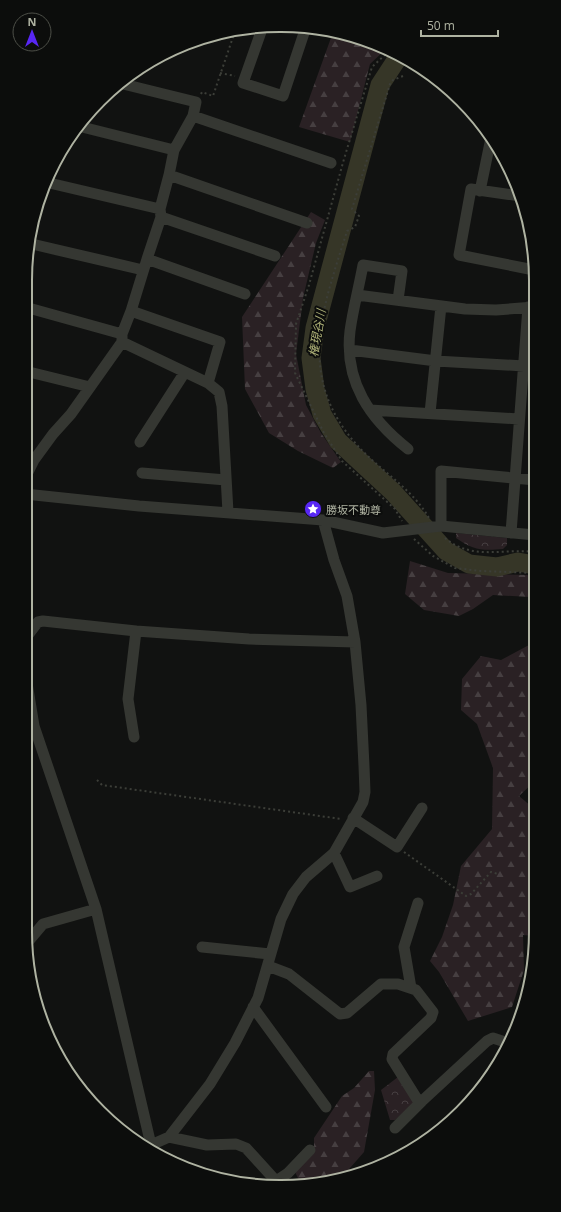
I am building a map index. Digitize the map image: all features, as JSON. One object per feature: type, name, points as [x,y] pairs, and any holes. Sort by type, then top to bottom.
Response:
[{"type":"street","points":[[260,33],[242,83],[284,96],[305,33]]},
{"type":"street","points":[[32,464],[53,434],[71,414],[122,338],[161,213],[174,150],[193,116],[196,102],[127,85]]},
{"type":"street","points":[[193,116],[331,163]]},
{"type":"street","points":[[84,128],[174,150]]},
{"type":"street","points":[[480,191],[489,146]]},
{"type":"street","points":[[169,175],[307,223]]},
{"type":"street","points":[[52,184],[161,213],[275,256]]},
{"type":"street","points":[[514,195],[471,189],[459,255],[528,269]]},
{"type":"street","points":[[35,245],[143,270]]},
{"type":"street","points":[[147,259],[245,294]]},
{"type":"street","points":[[398,300],[402,271],[363,265],[350,332],[350,350],[352,374],[363,400],[390,435],[408,449]]},
{"type":"street","points":[[358,295],[441,306],[496,310],[529,307]]},
{"type":"street","points":[[430,413],[441,306]]},
{"type":"street","points":[[32,309],[122,338],[208,383],[220,392],[228,512]]},
{"type":"street","points":[[131,311],[220,342],[208,383]]},
{"type":"street","points":[[511,533],[519,419],[529,324]]},
{"type":"street","points":[[350,350],[436,361],[524,366]]},
{"type":"street","points":[[140,442],[185,372]]},
{"type":"street","points":[[32,373],[90,386]]},
{"type":"street","points":[[370,410],[519,419]]},
{"type":"street","points":[[437,527],[441,470],[529,480]]},
{"type":"street","points":[[142,473],[226,480]]},
{"type":"street","points":[[32,495],[147,506],[322,520],[382,533],[437,527],[529,534]]},
{"type":"street","points":[[154,1145],[169,1137],[210,1084],[253,1007],[268,966],[270,954],[281,920],[293,894],[306,877],[334,853],[363,802],[365,792],[361,705],[355,642],[347,596],[322,520]]},
{"type":"street","points":[[32,630],[38,622],[43,621],[136,631],[249,639],[355,642]]},
{"type":"street","points":[[134,737],[128,699],[136,631]]},
{"type":"street","points":[[32,714],[34,726],[96,909],[148,1142]]},
{"type":"street","points":[[353,820],[396,847],[422,808]]},
{"type":"street","points":[[334,853],[350,887],[377,876]]},
{"type":"street","points":[[411,988],[404,947],[418,903]]},
{"type":"street","points":[[32,936],[43,924],[96,909]]},
{"type":"street","points":[[202,947],[270,954]]},
{"type":"street","points":[[268,966],[289,974],[340,1014],[347,1013],[381,984],[398,984],[416,990],[433,1012],[431,1018],[393,1054],[392,1059],[417,1099],[422,1101]]},
{"type":"street","points":[[253,1007],[326,1107]]},
{"type":"street","points":[[395,1128],[487,1041],[493,1038],[503,1041]]},
{"type":"street","points":[[169,1137],[207,1146],[236,1144],[246,1148],[275,1180]]},
{"type":"street","points":[[278,1180],[288,1173],[310,1150]]},
{"type":"path","points":[[196,102],[202,92],[213,96],[233,37]]},
{"type":"path","points":[[220,73],[226,74]]},
{"type":"path","points":[[381,112],[390,84],[393,80],[403,76]]},
{"type":"path","points":[[437,527],[449,541],[465,549],[482,553],[518,550],[529,551]]},
{"type":"path","points":[[97,780],[102,785],[353,820]]},
{"type":"path","points":[[396,847],[466,896],[471,894],[491,872],[498,874]]},
{"type":"green space","points":[[331,37],[345,40],[381,54],[370,64],[350,142],[299,127]]},
{"type":"green space","points":[[311,212],[325,220],[316,243],[303,298],[296,354],[306,405],[321,433],[341,462],[333,468],[298,451],[269,433],[245,389],[242,317]]},
{"type":"green space","points":[[456,533],[507,538],[507,545],[503,549],[478,549],[456,538]]},
{"type":"green space","points":[[410,561],[448,573],[529,576],[529,597],[493,595],[473,609],[459,616],[424,610],[405,594]]},
{"type":"green space","points":[[529,645],[529,787],[519,796],[529,804],[529,935],[523,935],[524,970],[512,1007],[468,1021],[439,972],[430,961],[442,937],[453,905],[461,866],[492,829],[493,768],[477,724],[461,710],[462,679],[481,656],[501,660]]},
{"type":"green space","points":[[369,1071],[374,1071],[375,1090],[364,1152],[347,1171],[313,1178],[298,1179],[295,1172],[314,1153],[314,1138],[342,1096],[354,1088]]},
{"type":"green space","points":[[398,1077],[416,1103],[395,1120],[390,1120],[381,1090]]},
{"type":"waterway","name":"権現谷川","points":[[396,61],[380,85],[315,328],[311,358],[315,389],[322,414],[338,441],[393,492],[446,551],[469,564],[497,567],[518,562],[529,564]]},
{"type":"place","name":"勝坂不動尊","points":[[313,509]]}]
